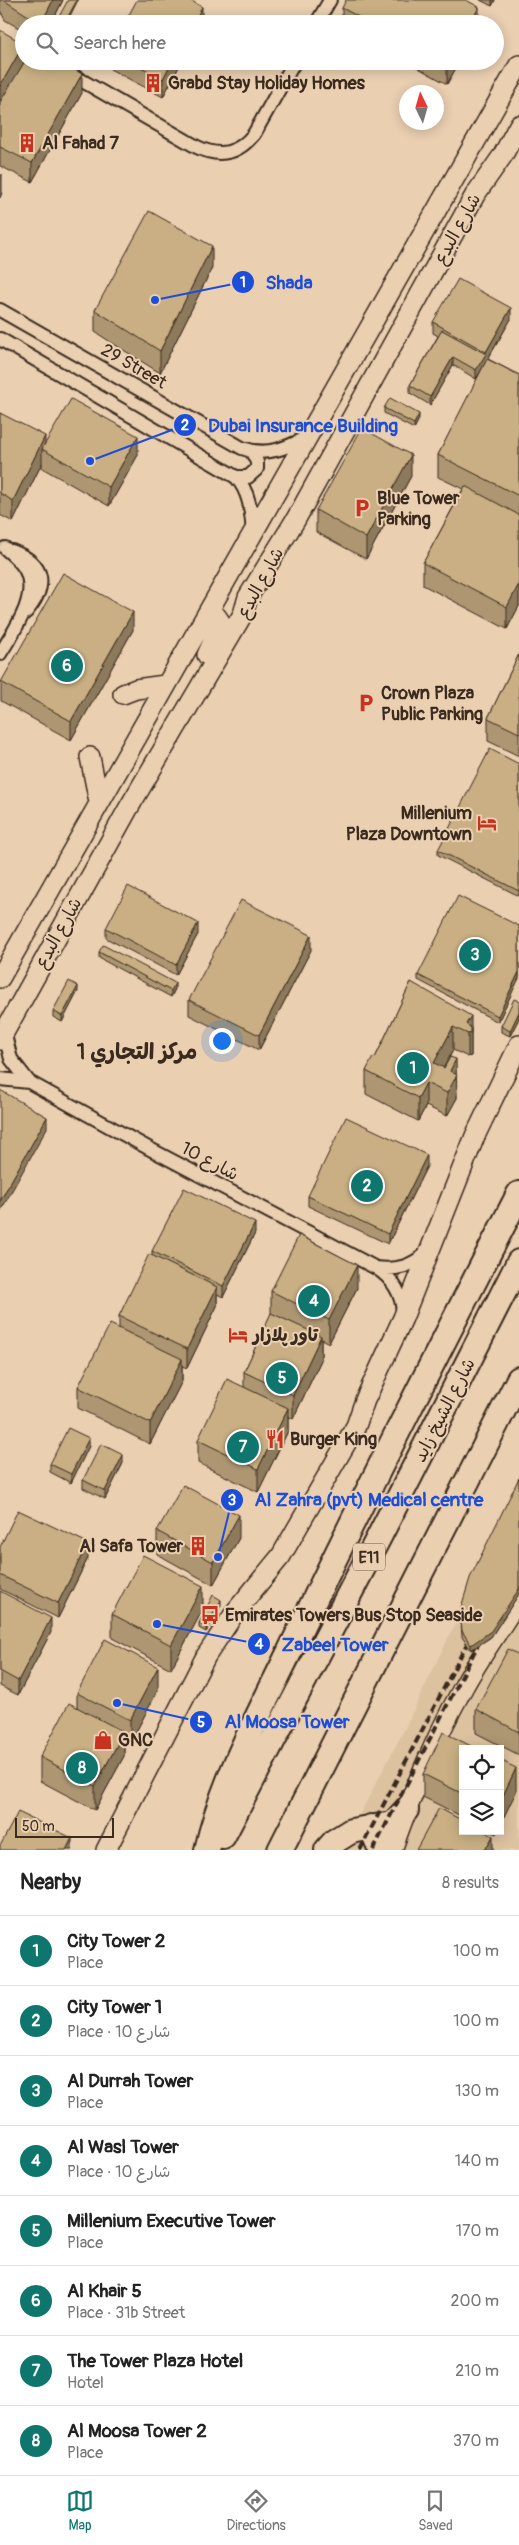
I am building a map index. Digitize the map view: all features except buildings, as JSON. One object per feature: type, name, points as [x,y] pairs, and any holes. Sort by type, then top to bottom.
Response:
[{"type":"highway","points":[[207,1850],[231,1777],[317,1594],[519,1194]]},
{"type":"highway","name":"شارع الشيخ زايد","points":[[215,1850],[379,1537],[519,1262]]},
{"type":"highway","points":[[280,1850],[519,1379]]},
{"type":"highway","points":[[327,1850],[343,1835],[393,1824],[406,1810]]},
{"type":"highway","points":[[371,1828],[381,1850]]},
{"type":"main road","name":"شارع البدع","points":[[0,978],[165,686],[209,614],[253,532],[519,65]]},
{"type":"main road","name":"شارع البدع","points":[[2,1036],[68,914],[203,679],[243,614],[248,597],[296,519],[476,195],[503,155],[519,125]]},
{"type":"main road","points":[[203,679],[200,670],[220,624],[217,617],[209,614]]},
{"type":"main road","points":[[123,694],[136,689],[165,686]]},
{"type":"main road","points":[[90,757],[100,802]]},
{"type":"main road","points":[[106,1850],[206,1656],[236,1611],[281,1556],[356,1426],[365,1400],[403,1318],[471,1145],[519,1045]]},
{"type":"main road","points":[[392,1850],[406,1810],[434,1745],[482,1656],[519,1598]]},
{"type":"street","points":[[321,15],[330,0]]},
{"type":"street","points":[[64,70],[197,147],[209,153],[222,154],[235,151],[246,144],[254,134],[290,70]]},
{"type":"street","name":"29 Street","points":[[0,310],[252,452]]},
{"type":"street","points":[[0,339],[236,477],[244,485],[251,506],[253,532]]},
{"type":"street","points":[[252,452],[263,453],[284,449],[308,437]]},
{"type":"street","points":[[236,477],[248,477],[257,469],[257,462],[252,452]]},
{"type":"street","points":[[0,654],[21,618],[39,593],[40,574],[28,558],[2,547]]},
{"type":"street","name":"شارع 10","points":[[2,1036],[11,1059],[29,1082],[150,1150],[376,1268],[395,1286],[402,1301],[403,1318]]},
{"type":"street","name":"شارع 10","points":[[0,1079],[29,1082]]},
{"type":"street","name":"شارع 10","points":[[376,1268],[393,1269],[410,1266],[431,1249]]},
{"type":"shaded area","points":[[496,1539],[519,1551],[519,1850],[341,1850],[403,1732]]},
{"type":"railway","points":[[360,1850],[473,1632]]},
{"type":"railway","points":[[373,1850],[483,1635]]},
{"type":"place","name":"Grabd Stay Holiday Homes","points":[[153,83]]},
{"type":"place","name":"Al Fahad 7","points":[[27,143]]},
{"type":"place","name":"Shada","points":[[155,300]]},
{"type":"place","name":"Dubai Insurance Building","points":[[90,461]]},
{"type":"place","name":"Blue Tower Parking","points":[[362,508]]},
{"type":"place","name":"Al Khair 5","points":[[67,666]]},
{"type":"place","name":"Crown Plaza Public Parking","points":[[366,703]]},
{"type":"place","name":"Millenium Plaza Downtown","points":[[487,823]]},
{"type":"place","name":"Al Durrah Tower","points":[[475,955]]},
{"type":"place","name":"City Tower 2","points":[[413,1068]]},
{"type":"place","name":"City Tower 1","points":[[367,1186]]},
{"type":"place","name":"Al Wasl Tower","points":[[314,1301]]},
{"type":"place","name":"تاور پلازار","points":[[238,1335]]},
{"type":"place","name":"Millenium Executive Tower","points":[[282,1378]]},
{"type":"place","name":"Burger King","points":[[275,1439]]},
{"type":"place","name":"The Tower Plaza Hotel","points":[[243,1447]]},
{"type":"place","name":"Al Safa Tower","points":[[198,1546]]},
{"type":"place","name":"Al Zahra (pvt) Medical centre","points":[[218,1557]]},
{"type":"place","name":"Emirates Towers Bus Stop Seaside","points":[[210,1615]]},
{"type":"place","name":"Zabeel Tower","points":[[157,1624]]},
{"type":"place","name":"Al Moosa Tower","points":[[117,1703]]},
{"type":"place","name":"GNC","points":[[103,1740]]},
{"type":"place","name":"Al Moosa Tower 2","points":[[82,1768]]},
{"type":"district","name":"مركز التجاري 1","points":[[137,1051]]}]
